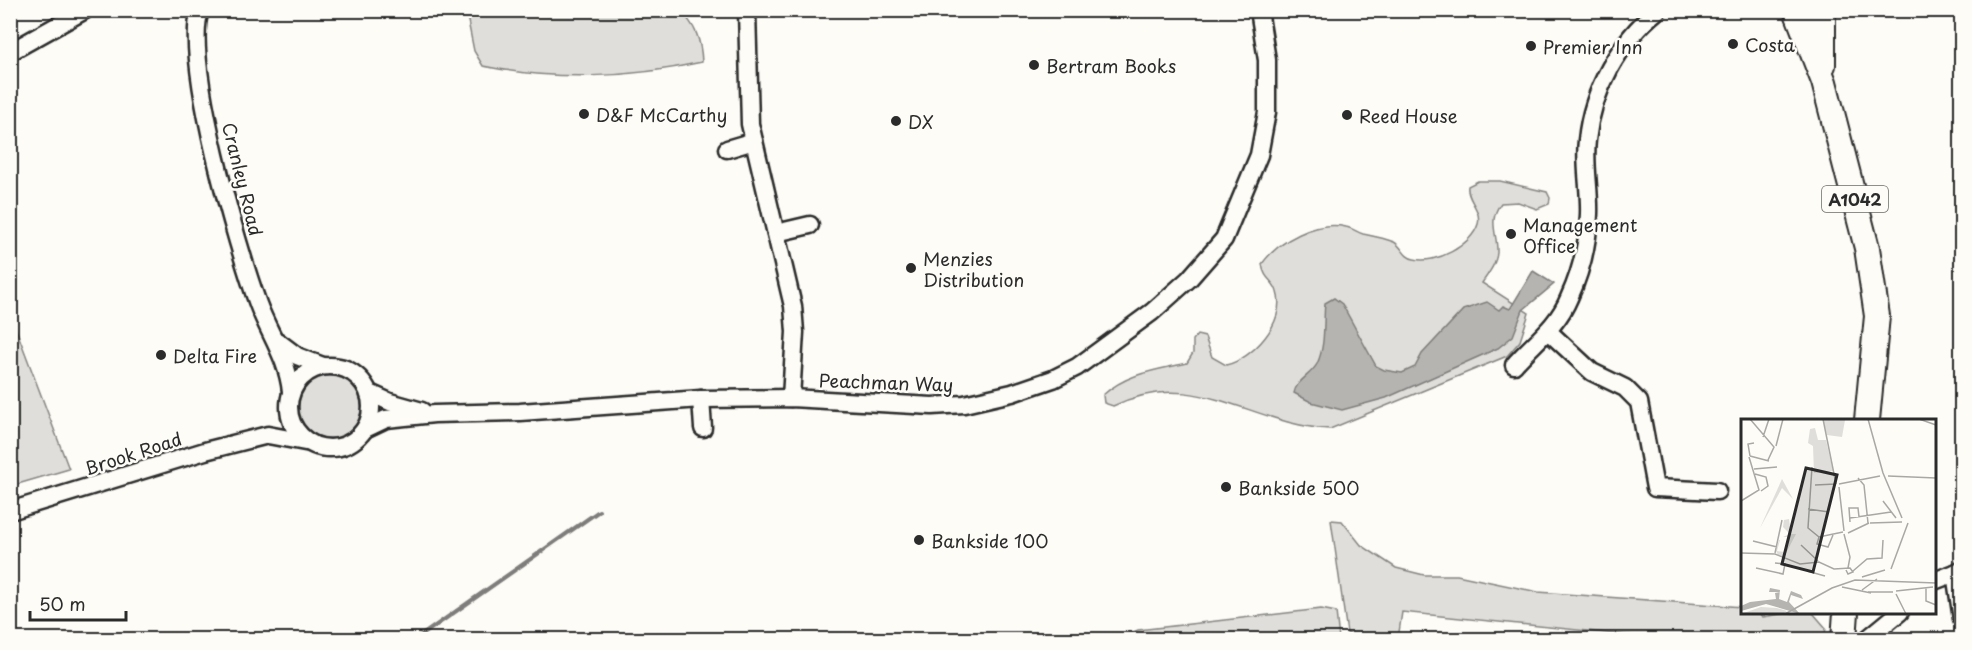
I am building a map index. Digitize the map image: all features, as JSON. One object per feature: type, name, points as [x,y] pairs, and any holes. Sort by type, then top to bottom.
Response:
[{"type":"highway","name":"A1042","points":[[1796,10],[1824,82],[1864,238],[1876,304],[1867,419]]},
{"type":"highway","name":"A1042","points":[[1823,10],[1824,82]]},
{"type":"highway","points":[[1844,639],[1846,614]]},
{"type":"street","points":[[10,52],[85,10]]},
{"type":"street","points":[[747,10],[748,102],[754,141],[793,306],[795,332],[791,398]]},
{"type":"street","name":"Peachman Way","points":[[305,442],[328,449],[344,447],[365,429],[386,419],[434,414],[520,412],[701,399],[791,398],[932,406],[964,404],[1012,393],[1053,379],[1077,367],[1152,312],[1189,279],[1224,239],[1259,155],[1267,112],[1268,60],[1259,10]]},
{"type":"street","points":[[1514,365],[1549,332],[1570,296],[1585,250],[1589,213],[1587,139],[1594,104],[1609,69],[1626,42],[1658,10]]},
{"type":"street","name":"Cranley Road","points":[[196,13],[204,95],[230,212],[250,283],[288,370],[291,392]]},
{"type":"street","points":[[727,149],[754,141]]},
{"type":"street","points":[[776,233],[810,225]]},
{"type":"street","points":[[1549,332],[1592,372],[1625,388],[1639,402],[1655,488],[1718,491]]},
{"type":"street","name":"Cranley Road","points":[[276,341],[297,356],[323,366]]},
{"type":"street","points":[[305,442],[293,428],[288,410],[291,392],[299,379],[323,366]]},
{"type":"street","name":"Peachman Way","points":[[323,366],[350,371],[370,393],[407,408],[434,414]]},
{"type":"street","points":[[365,429],[371,410],[370,393]]},
{"type":"street","points":[[701,399],[703,428]]},
{"type":"street","points":[[268,435],[288,410]]},
{"type":"street","name":"Brook Road","points":[[10,511],[205,451],[268,435],[305,442]]},
{"type":"street","points":[[1946,579],[1962,619]]},
{"type":"street","points":[[1866,639],[1894,614]]},
{"type":"shaded area","points":[[466,11],[680,11],[697,34],[702,62],[648,71],[592,76],[537,74],[483,66],[474,51]]},
{"type":"shaded area","points":[[1478,181],[1500,181],[1547,192],[1550,198],[1549,204],[1537,209],[1518,202],[1501,203],[1495,216],[1497,253],[1482,283],[1529,313],[1520,341],[1507,356],[1330,429],[1301,425],[1197,395],[1170,392],[1143,395],[1113,406],[1104,403],[1103,395],[1132,377],[1187,363],[1193,353],[1193,340],[1197,335],[1205,337],[1212,357],[1226,365],[1256,347],[1272,327],[1279,304],[1276,288],[1265,273],[1262,264],[1278,248],[1299,234],[1335,226],[1394,242],[1414,259],[1432,259],[1452,252],[1468,239],[1478,224],[1478,214],[1469,196],[1468,186]]},
{"type":"shaded area","points":[[1533,271],[1554,284],[1523,310],[1513,336],[1498,348],[1386,398],[1342,410],[1311,402],[1294,393],[1320,357],[1325,303],[1334,298],[1342,304],[1376,366],[1402,373],[1415,367],[1422,354],[1463,310],[1487,302],[1499,310],[1503,306],[1510,309]]},
{"type":"shaded area","points":[[10,313],[69,469],[11,486],[10,486]]},
{"type":"shaded area","points":[[330,376],[352,385],[361,407],[352,429],[330,438],[308,429],[299,407],[308,385]]},
{"type":"shaded area","points":[[1331,520],[1342,521],[1361,545],[1396,568],[1424,575],[1457,575],[1538,592],[1741,607],[1741,614],[1758,614],[1763,617],[1780,614],[1814,614],[1826,628],[1824,639],[1665,639],[1402,612],[1398,639],[1361,639],[1347,633]]},
{"type":"shaded area","points":[[1321,609],[1336,612],[1339,639],[1117,639],[1138,630]]},
{"type":"waterway","points":[[415,640],[599,511]]},
{"type":"place","name":"Costa","points":[[1733,44]]},
{"type":"place","name":"Premier Inn","points":[[1531,46]]},
{"type":"place","name":"Bertram Books","points":[[1034,65]]},
{"type":"place","name":"D&F McCarthy","points":[[584,114]]},
{"type":"place","name":"Reed House","points":[[1347,115]]},
{"type":"place","name":"DX","points":[[896,121]]},
{"type":"place","name":"Management Office","points":[[1511,234]]},
{"type":"place","name":"Menzies Distribution","points":[[911,268]]},
{"type":"place","name":"Delta Fire","points":[[161,355]]},
{"type":"place","name":"Bankside 500","points":[[1226,487]]},
{"type":"place","name":"Bankside 100","points":[[919,540]]}]
